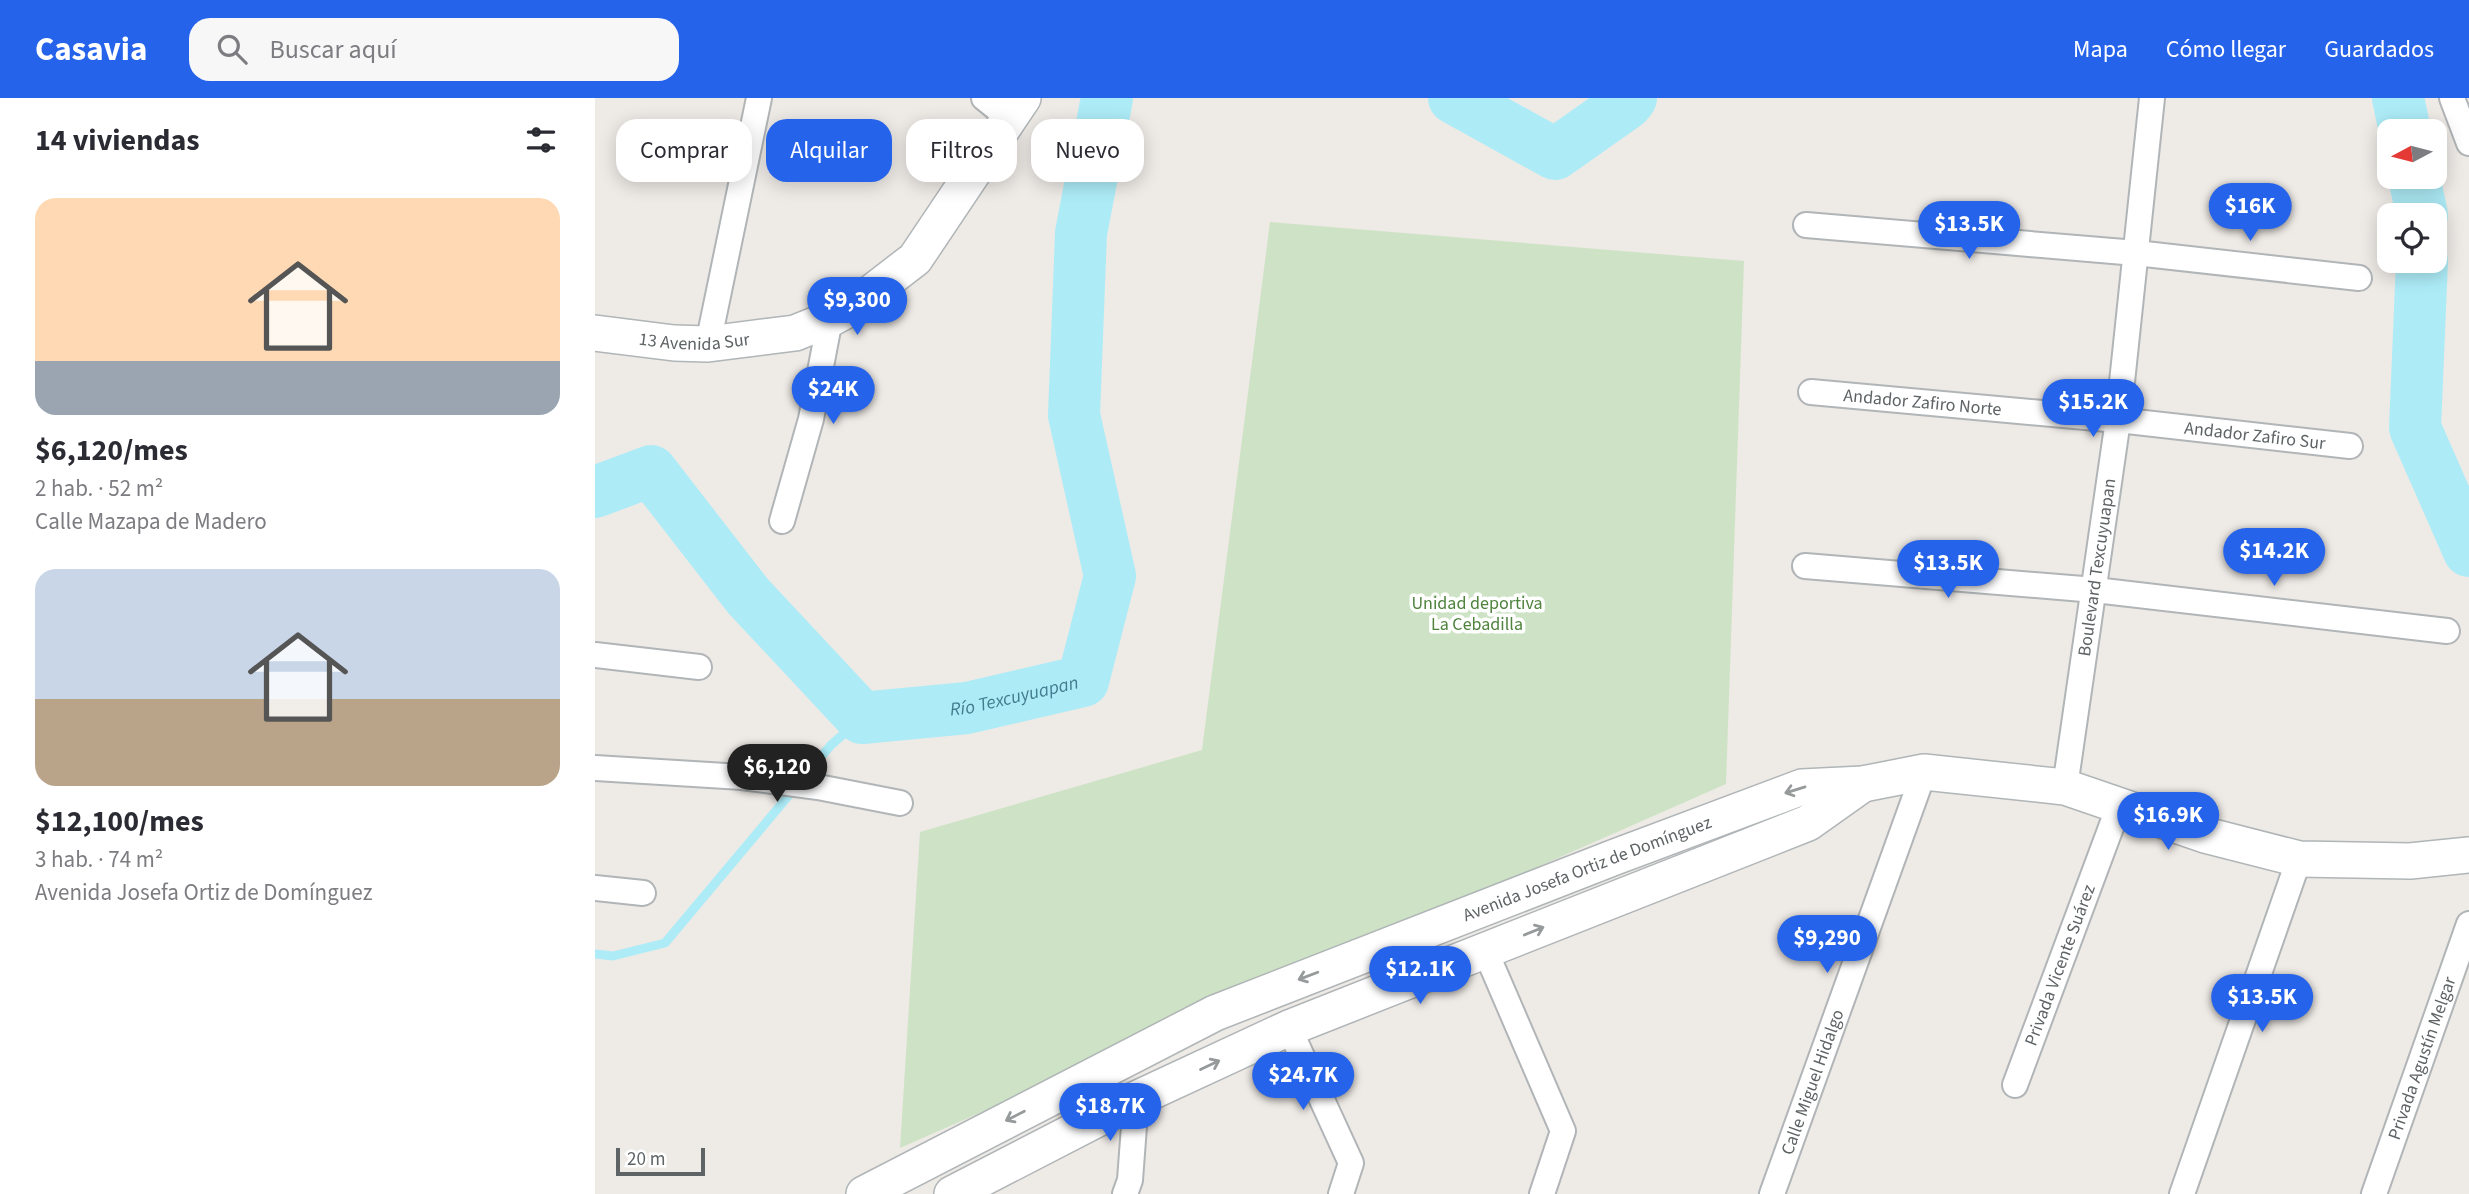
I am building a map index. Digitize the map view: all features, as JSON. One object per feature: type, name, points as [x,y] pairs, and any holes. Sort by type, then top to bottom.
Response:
[{"type":"main road","name":"13 Avenida Sur","points":[[595,333],[674,343],[708,344],[795,333],[830,319],[854,306],[915,260],[1017,109]]},
{"type":"main road","name":"Avenida Josefa Ortiz de Domínguez","points":[[864,1194],[1215,1013],[1802,787],[1863,784],[1924,772],[2065,787],[2205,835],[2299,859],[2410,861],[2469,855]]},
{"type":"main road","name":"Avenida Josefa Ortiz de Domínguez","points":[[952,1194],[1136,1099],[1289,1028],[1808,823],[1863,784]]},
{"type":"street","points":[[708,344],[759,98]]},
{"type":"street","points":[[984,98],[1017,109]]},
{"type":"street","name":"Boulevard Texcuyuapan","points":[[2065,787],[2118,420],[2151,98]]},
{"type":"street","points":[[2452,98],[2469,143]]},
{"type":"street","points":[[1806,225],[2136,253],[2359,278]]},
{"type":"street","points":[[782,521],[811,419],[830,319]]},
{"type":"street","name":"Andador Zafiro Norte","points":[[1811,393],[2118,420]]},
{"type":"street","name":"Andador Zafiro Sur","points":[[2118,420],[2350,446]]},
{"type":"street","points":[[1805,566],[2095,590],[2447,631]]},
{"type":"street","points":[[595,655],[699,667]]},
{"type":"street","points":[[595,768],[742,777],[818,787],[900,803]]},
{"type":"street","name":"Calle Miguel Hidalgo","points":[[1772,1194],[1924,772]]},
{"type":"street","name":"Privada Vicente Suárez","points":[[2015,1085],[2119,806]]},
{"type":"street","points":[[2182,1194],[2299,859]]},
{"type":"street","points":[[595,888],[643,893]]},
{"type":"street","name":"Privada Agustín Melgar","points":[[2374,1194],[2469,924]]},
{"type":"street","points":[[1485,950],[1563,1132],[1542,1194]]},
{"type":"street","points":[[1289,1028],[1351,1163],[1341,1194]]},
{"type":"street","points":[[1125,1194],[1130,1180],[1136,1099]]},
{"type":"green space","name":"Unidad deportiva La Cebadilla","points":[[1270,222],[1744,261],[1726,784],[900,1148],[920,832],[1202,750]]},
{"type":"waterway","name":"Río Texcuyuapan","points":[[595,492],[651,471],[748,596],[862,718],[967,708],[1083,681],[1110,576],[1074,415],[1081,233],[1107,98]]},
{"type":"waterway","name":"Río Texcuyuapan","points":[[1454,98],[1555,154],[1631,98]]},
{"type":"waterway","name":"Río Texcuyuapan","points":[[2398,98],[2402,119]]},
{"type":"waterway","name":"Río Texcuyuapan","points":[[2417,189],[2419,203]]},
{"type":"waterway","name":"Río Texcuyuapan","points":[[2421,273],[2415,428],[2469,551]]},
{"type":"waterway","points":[[595,954],[613,956],[665,943],[831,745],[862,718]]}]
